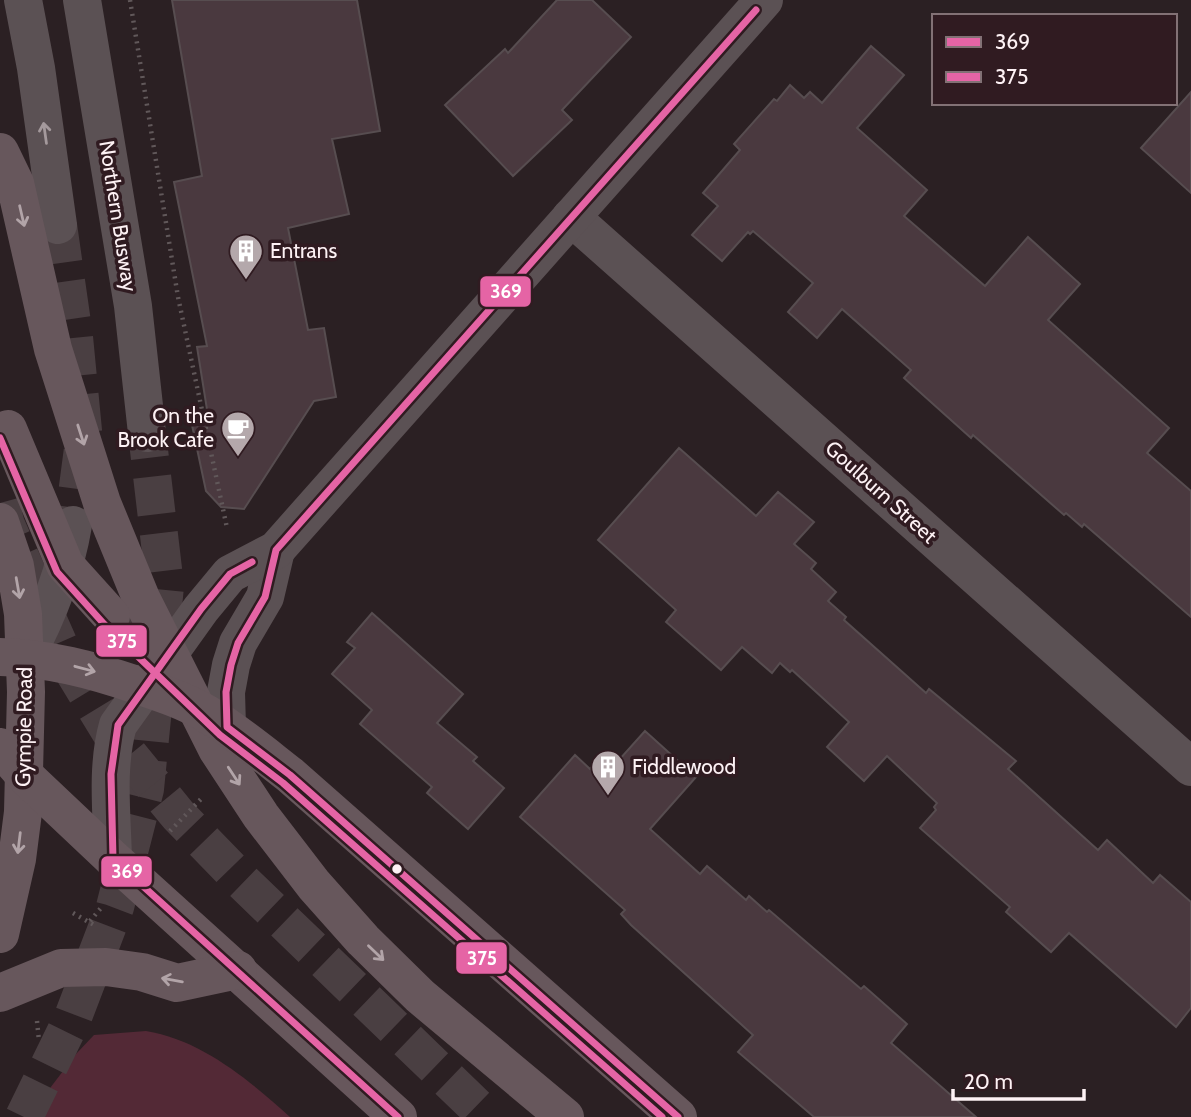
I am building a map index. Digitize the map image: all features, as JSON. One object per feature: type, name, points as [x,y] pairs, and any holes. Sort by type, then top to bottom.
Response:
[{"type":"highway","points":[[0,152],[15,183],[53,348],[102,503],[141,598],[217,749],[261,816],[314,885],[363,940],[420,996],[565,1117]]},
{"type":"highway","points":[[8,429],[65,565],[111,616]]},
{"type":"highway","name":"Gympie Road","points":[[0,522],[15,566],[23,614],[13,658],[12,761],[17,859],[0,933]]},
{"type":"highway","points":[[13,658],[75,666],[143,687],[205,712],[228,727],[290,775],[678,1117]]},
{"type":"highway","points":[[12,761],[113,859],[398,1117]]},
{"type":"highway","points":[[0,993],[61,968],[106,967],[142,972],[177,983],[238,970]]},
{"type":"street","points":[[23,0],[36,68],[58,225]]},
{"type":"street","name":"Northern Busway","points":[[82,0],[133,306],[147,433]]},
{"type":"street","points":[[113,859],[112,745],[117,725],[143,687],[230,574],[276,550],[571,217],[753,3]]},
{"type":"street","name":"Goulburn Street","points":[[571,217],[1191,767]]},
{"type":"street","points":[[13,658],[57,591],[73,525]]},
{"type":"street","points":[[228,727],[226,692],[231,666],[238,643],[265,597],[276,550]]},
{"type":"path","points":[[130,0],[178,297],[227,528]]},
{"type":"path","points":[[90,921],[101,908]]},
{"type":"shaded area","points":[[146,1031],[167,1036],[206,1053],[242,1076],[290,1117],[28,1117],[76,1054],[94,1035]]},
{"type":"building","points":[[172,0],[357,0],[380,131],[332,139],[349,214],[288,228],[308,330],[324,328],[336,397],[314,401],[244,509],[221,507],[206,491],[192,425],[209,422],[197,347],[207,346],[174,182],[202,176]]},
{"type":"building","points":[[557,0],[592,0],[631,37],[562,110],[572,120],[513,176],[445,105],[505,49],[508,53]]},
{"type":"building","points":[[871,46],[904,75],[857,128],[927,190],[904,216],[985,286],[1028,237],[1080,284],[1048,320],[1169,428],[1147,453],[1191,491],[1191,617],[1084,524],[1082,527],[1066,513],[1064,515],[973,435],[971,438],[904,378],[911,370],[842,309],[817,338],[788,312],[813,283],[753,231],[750,234],[748,232],[722,261],[692,235],[718,206],[703,193],[740,150],[734,144],[774,99],[777,101],[790,85],[804,98],[810,92],[822,103]]},
{"type":"building","points":[[1191,92],[1191,193],[1141,148]]},
{"type":"building","points":[[679,448],[756,516],[778,492],[814,522],[794,544],[816,563],[811,569],[836,592],[828,601],[846,617],[844,620],[926,693],[929,689],[1016,761],[1008,769],[1098,850],[1107,840],[1153,883],[1160,875],[1191,902],[1191,1008],[1176,1027],[1069,933],[1051,952],[1006,912],[1010,907],[920,828],[936,810],[934,807],[937,803],[887,756],[864,781],[827,747],[849,722],[792,670],[790,672],[780,663],[772,673],[742,647],[721,670],[666,622],[676,610],[598,540]]},
{"type":"building","points":[[372,613],[463,694],[437,723],[477,757],[473,761],[504,788],[468,829],[427,793],[432,787],[360,724],[372,710],[332,674],[355,648],[347,642]]},
{"type":"building","points":[[645,731],[696,777],[650,829],[700,874],[707,866],[746,900],[749,896],[767,912],[769,910],[861,989],[864,986],[907,1024],[891,1043],[976,1117],[814,1117],[738,1052],[753,1035],[631,925],[621,914],[625,910],[520,817],[575,755],[590,769],[598,760],[610,770]]},
{"type":"tunnel","points":[[58,225],[74,337],[84,441],[73,525]]},
{"type":"tunnel","points":[[24,1117],[73,1017],[115,907],[145,789],[165,586],[147,433]]},
{"type":"tunnel","points":[[0,503],[6,525],[63,654],[111,733],[178,815],[243,882],[487,1117]]},
{"type":"tunnel","points":[[111,616],[183,685]]},
{"type":"transit line","name":"369","points":[[678,1117],[290,775],[227,727],[226,692],[238,643],[265,597],[276,550],[756,10]]},
{"type":"transit line","name":"375","points":[[0,438],[57,572],[104,624],[220,735],[283,783],[662,1117]]},
{"type":"transit line","name":"369","points":[[252,562],[230,574],[201,609],[118,725],[111,774],[113,859],[398,1117]]},
{"type":"place","name":"Entrans","points":[[246,281]]},
{"type":"place","name":"On the Brook Cafe","points":[[238,458]]},
{"type":"place","name":"Fiddlewood","points":[[608,797]]}]
